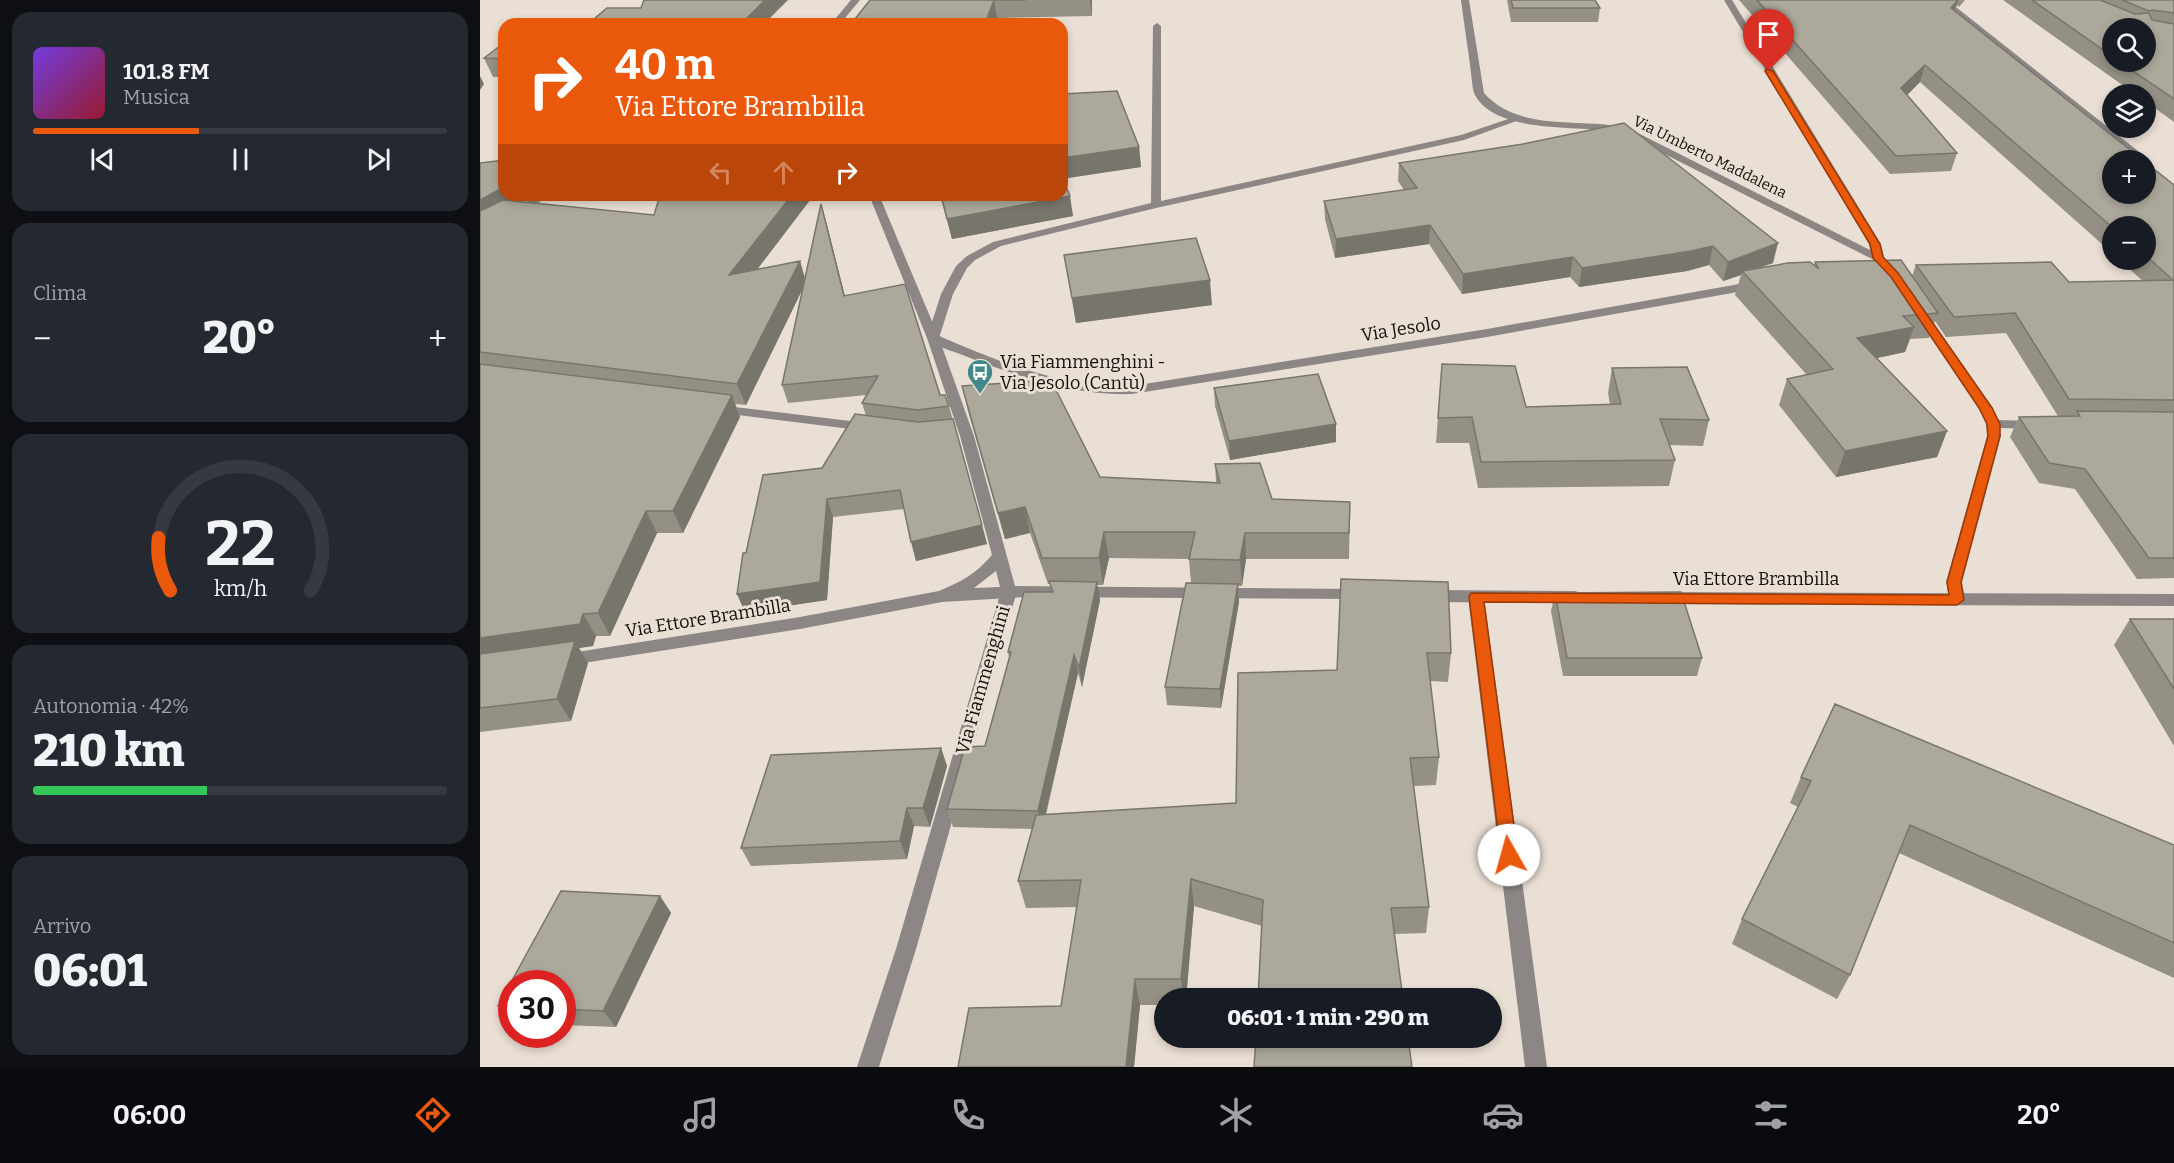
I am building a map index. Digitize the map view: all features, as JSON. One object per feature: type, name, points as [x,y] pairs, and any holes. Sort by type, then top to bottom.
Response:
[{"type":"street","points":[[840,18],[856,0]]},
{"type":"street","name":"Via Umberto Maddalena","points":[[1465,0],[1479,94],[1489,105],[1517,119],[1624,130],[1878,258]]},
{"type":"street","points":[[1728,0],[1875,244],[1878,258],[1901,284]]},
{"type":"street","points":[[1942,0],[2131,150]]},
{"type":"street","points":[[1156,205],[1157,26]]},
{"type":"street","name":"Via Umberto Maddalena","points":[[1443,141],[1506,115]]},
{"type":"street","name":"Via Umberto Maddalena","points":[[933,338],[955,277],[971,258],[997,244],[1156,205],[1464,137],[1517,119]]},
{"type":"street","points":[[480,233],[536,201]]},
{"type":"street","name":"Via Fiammenghini","points":[[868,1067],[906,949],[1009,591],[964,427],[933,338],[876,201]]},
{"type":"street","points":[[1862,266],[1878,258]]},
{"type":"street","name":"Via Jesolo","points":[[933,338],[971,355],[1066,382],[1103,390],[1126,390],[1452,339],[1766,284]]},
{"type":"street","points":[[1914,303],[1986,408],[1994,424],[1994,436],[1954,582],[1957,600]]},
{"type":"street","points":[[702,406],[876,429]]},
{"type":"street","points":[[1994,424],[2050,425]]},
{"type":"street","points":[[949,433],[964,427]]},
{"type":"street","name":"Via Ettore Brambilla","points":[[942,596],[966,586],[986,573],[1000,555]]},
{"type":"street","name":"Via Ettore Brambilla","points":[[551,661],[611,654],[800,623],[942,596],[1009,591],[1369,596]]},
{"type":"street","points":[[1417,596],[1593,597]]},
{"type":"street","points":[[1476,597],[1536,1067]]},
{"type":"street","name":"Via Ettore Brambilla","points":[[1652,598],[2174,600]]},
{"type":"building","points":[[644,0],[765,0],[747,18],[595,18],[607,8],[641,8]]},
{"type":"building","points":[[870,0],[994,0],[987,18],[856,18]]},
{"type":"building","points":[[1511,0],[1595,0],[1600,8],[1513,8]]},
{"type":"building","points":[[1757,0],[1958,0],[1951,8],[2102,128],[2102,138],[2115,138],[2130,150],[2102,150],[2102,204],[2156,204],[2156,171],[2174,185],[2174,400],[2069,399],[2015,313],[1954,317],[1916,265],[2051,262],[2069,282],[2173,280],[2156,265],[2156,216],[2102,216],[2102,218],[1925,65],[1901,88],[1957,153],[1896,156]]},
{"type":"building","points":[[2032,0],[2100,0],[2135,14],[2149,13],[2151,18],[2102,18],[2102,49]]},
{"type":"building","points":[[2122,0],[2174,0],[2174,13],[2149,11]]},
{"type":"building","points":[[2156,21],[2174,24],[2174,99],[2156,87],[2156,84],[2152,84],[2135,72],[2156,72]]},
{"type":"building","points":[[498,48],[498,59],[484,58]]},
{"type":"building","points":[[1117,91],[1139,147],[1068,157],[1068,94]]},
{"type":"building","points":[[1624,123],[1778,243],[1728,262],[1713,246],[1582,268],[1573,257],[1463,274],[1430,225],[1336,239],[1324,201],[1417,188],[1399,163],[1523,144]]},
{"type":"building","points":[[498,161],[498,190],[480,200],[480,163]]},
{"type":"building","points":[[501,201],[513,201],[654,215],[658,201],[787,201],[729,275],[800,261],[737,384],[480,352],[480,211]]},
{"type":"building","points":[[942,201],[1043,201],[947,219]]},
{"type":"building","points":[[821,204],[844,296],[905,284],[940,395],[945,395],[949,406],[918,410],[862,403],[878,376],[782,385]]},
{"type":"building","points":[[1196,238],[1210,280],[1072,298],[1064,255]]},
{"type":"building","points":[[1901,260],[1938,313],[1903,316],[1914,327],[1857,338],[1947,431],[1845,451],[1787,379],[1833,369],[1742,271],[1788,263],[1810,262],[1819,269],[1815,262]]},
{"type":"building","points":[[480,364],[732,395],[673,511],[646,511],[598,613],[583,614],[580,624],[480,638]]},
{"type":"building","points":[[1442,364],[1515,366],[1526,407],[1621,404],[1612,368],[1687,367],[1709,420],[1660,419],[1675,460],[1481,462],[1472,417],[1438,418]]},
{"type":"building","points":[[1318,374],[1336,424],[1229,441],[1214,388]]},
{"type":"building","points":[[1051,380],[1100,477],[1220,483],[1215,464],[1260,463],[1272,499],[1350,502],[1349,533],[1245,533],[1240,560],[1189,559],[1195,532],[1104,532],[1099,558],[1042,558],[1025,507],[998,513],[962,386]]},
{"type":"building","points":[[2077,411],[2174,412],[2174,558],[2149,558],[2085,469],[2049,463],[2019,417],[2080,416]]},
{"type":"building","points":[[855,414],[918,422],[953,419],[982,525],[911,542],[900,490],[827,499],[820,582],[737,594],[743,553],[746,553],[763,475],[822,468]]},
{"type":"building","points":[[1341,579],[1448,582],[1451,653],[1427,653],[1439,757],[1410,758],[1429,907],[1391,908],[1402,988],[1259,988],[1263,900],[1191,879],[1181,979],[1135,979],[1126,1067],[958,1067],[969,1008],[1061,1006],[1081,880],[1018,881],[1036,815],[1236,803],[1238,673],[1337,670]]},
{"type":"building","points":[[1049,581],[1097,582],[1079,668],[1074,655],[1038,811],[947,809],[965,747],[985,746],[1011,652],[1008,652],[1024,592],[1053,592]]},
{"type":"building","points":[[1186,583],[1238,584],[1220,689],[1165,687]]},
{"type":"building","points":[[1681,592],[1702,658],[1567,658],[1555,593]]},
{"type":"building","points":[[2130,619],[2174,619],[2174,689]]},
{"type":"building","points":[[575,641],[557,699],[480,708],[480,654]]},
{"type":"building","points":[[1835,704],[2174,845],[2174,943],[1910,825],[1850,975],[1742,919],[1811,781],[1801,777]]},
{"type":"building","points":[[941,748],[923,808],[907,808],[900,841],[741,848],[771,755]]},
{"type":"building","points":[[561,891],[660,896],[603,1011],[576,1010],[576,970],[518,970]]},
{"type":"building","points":[[1255,1048],[1409,1048],[1412,1067],[1254,1067]]},
{"type":"place","name":"Via Fiammenghini - Via Jesolo (Cantù)","points":[[980,395]]},
{"type":"route","points":[[1509,855],[1476,597],[1957,600],[1954,582],[1994,436],[1994,424],[1986,408],[1894,275],[1878,258],[1875,244],[1769,71]]}]
